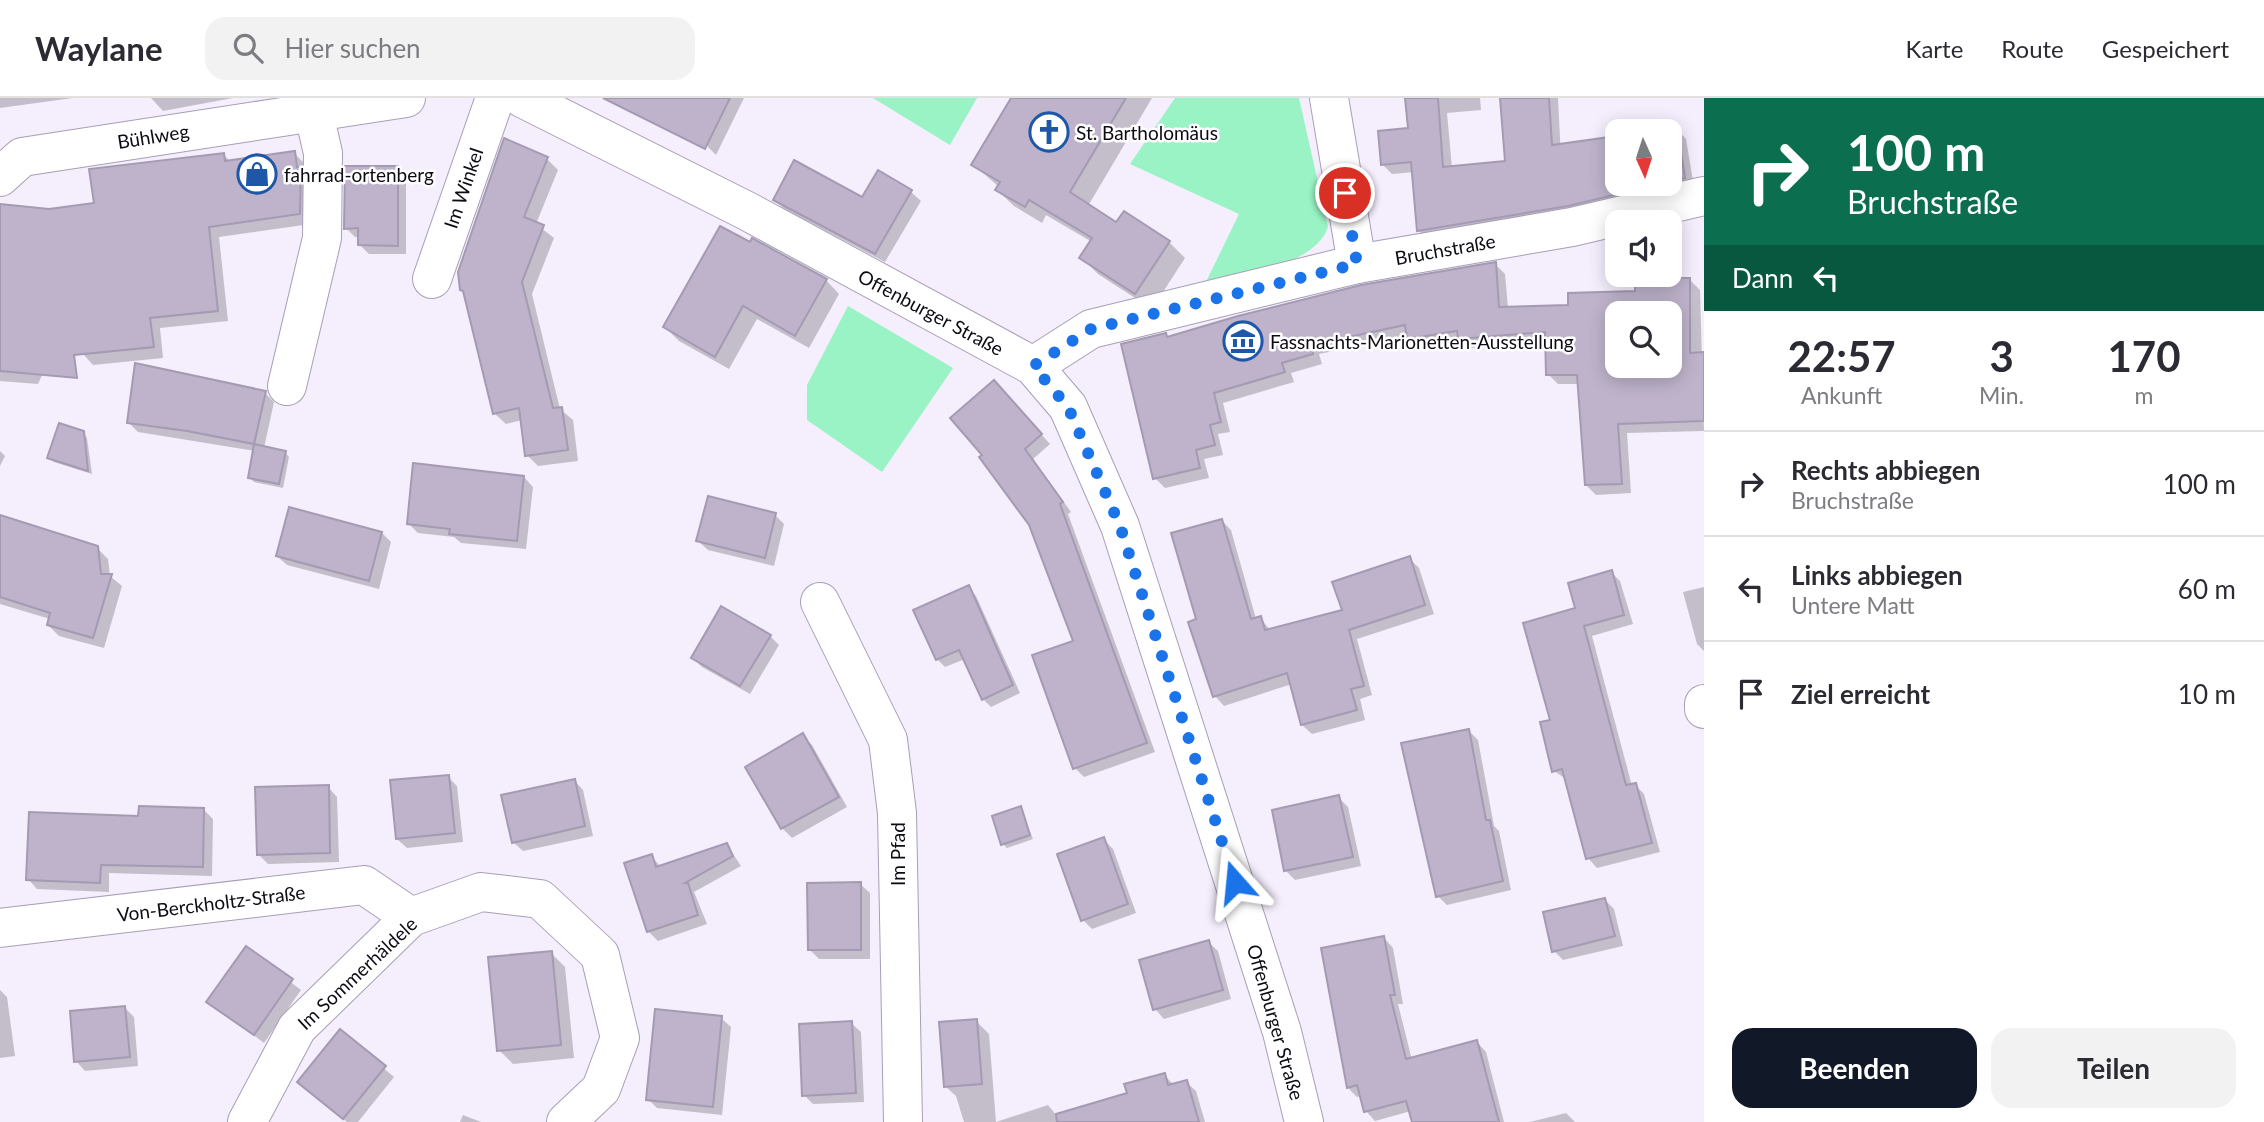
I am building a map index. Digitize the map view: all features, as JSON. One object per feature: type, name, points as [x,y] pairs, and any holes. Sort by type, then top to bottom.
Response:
[{"type":"street","name":"Bühlweg","points":[[7,162],[322,104],[406,98]]},
{"type":"street","name":"Im Winkel","points":[[432,279],[495,98]]},
{"type":"street","name":"Offenburger Straße","points":[[522,98],[747,211],[1033,366],[1068,407],[1120,526],[1282,1032],[1304,1122]]},
{"type":"street","points":[[1329,98],[1357,264]]},
{"type":"street","points":[[287,386],[322,238],[322,104]]},
{"type":"street","name":"Bruchstraße","points":[[1033,366],[1091,329],[1357,264],[1572,227],[1704,197]]},
{"type":"street","name":"Im Pfad","points":[[820,602],[888,740],[897,813],[903,1122]]},
{"type":"street","points":[[1704,704],[1704,709]]},
{"type":"street","name":"Von-Berckholtz-Straße","points":[[0,929],[364,885],[411,917]]},
{"type":"street","name":"Im Sommerhäldele","points":[[247,1122],[297,1028],[411,917],[481,892],[540,899],[600,955],[620,1038],[601,1089],[566,1122]]},
{"type":"green space","points":[[873,98],[977,98],[950,145]]},
{"type":"green space","points":[[1175,98],[1299,98],[1328,227],[1320,240],[1292,260],[1204,286],[1239,214],[1130,164]]},
{"type":"green space","points":[[848,306],[953,368],[882,472],[807,420],[807,385]]},
{"type":"building","points":[[603,98],[730,98],[705,149]]},
{"type":"building","name":"St. Bartholomäus","points":[[1011,98],[1126,98],[1070,192],[1116,222],[1124,211],[1170,241],[1135,294],[1079,258],[1092,238],[1029,200],[1025,207],[995,190],[1000,182],[971,165]]},
{"type":"building","points":[[1405,98],[1438,98],[1443,167],[1505,161],[1500,98],[1549,98],[1552,145],[1605,138],[1605,196],[1610,196],[1568,206],[1417,231],[1411,162],[1381,165],[1378,131],[1408,128]]},
{"type":"building","points":[[504,138],[548,157],[524,217],[544,225],[522,282],[553,408],[562,407],[568,450],[525,456],[519,408],[493,414],[463,291],[460,290],[458,272]]},
{"type":"building","points":[[295,151],[297,167],[301,167],[300,214],[209,227],[218,311],[150,318],[154,347],[74,355],[77,378],[0,371],[0,204],[49,209],[94,203],[89,169],[224,153],[225,161]]},
{"type":"building","points":[[794,160],[862,197],[878,170],[912,190],[875,254],[773,200]]},
{"type":"building","points":[[345,166],[398,166],[398,246],[358,245],[358,228],[344,229]]},
{"type":"building","points":[[720,226],[750,242],[752,238],[827,279],[795,336],[743,306],[715,357],[663,327]]},
{"type":"building","points":[[1496,262],[1499,307],[1568,305],[1568,293],[1635,291],[1635,287],[1682,287],[1682,278],[1690,278],[1690,353],[1704,352],[1704,421],[1618,424],[1622,484],[1585,485],[1577,375],[1546,375],[1545,332],[1458,339],[1457,331],[1407,339],[1405,325],[1311,345],[1313,354],[1282,363],[1285,372],[1214,393],[1221,422],[1210,425],[1215,445],[1196,450],[1200,468],[1153,479],[1121,344],[1166,333],[1167,337],[1361,285]]},
{"type":"building","points":[[135,363],[266,391],[254,444],[127,423]]},
{"type":"building","points":[[994,380],[1042,434],[1025,449],[1063,502],[1060,504],[1147,743],[1073,769],[1032,655],[1073,641],[1029,525],[979,457],[982,455],[950,418]]},
{"type":"building","points":[[59,423],[84,431],[88,471],[47,458]]},
{"type":"building","points":[[254,444],[286,451],[279,484],[248,478]]},
{"type":"building","points":[[413,463],[524,476],[517,541],[449,534],[450,529],[407,524]]},
{"type":"building","points":[[708,496],[776,513],[765,558],[696,541]]},
{"type":"building","points":[[289,507],[382,532],[369,581],[276,556]]},
{"type":"building","points":[[0,515],[98,546],[101,574],[112,574],[93,638],[47,625],[50,613],[0,597]]},
{"type":"building","points":[[1222,519],[1251,619],[1261,616],[1265,630],[1342,610],[1332,582],[1410,556],[1425,605],[1349,630],[1364,686],[1351,689],[1357,710],[1301,725],[1287,673],[1213,697],[1188,622],[1196,619],[1171,533]]},
{"type":"building","points":[[1612,570],[1624,615],[1584,626],[1626,785],[1636,783],[1652,843],[1586,859],[1562,769],[1552,772],[1540,722],[1550,720],[1523,623],[1575,608],[1568,583]]},
{"type":"building","points":[[969,585],[1013,685],[982,700],[959,650],[936,660],[913,610]]},
{"type":"building","points":[[721,606],[771,635],[740,686],[691,658]]},
{"type":"building","points":[[1469,729],[1486,820],[1490,820],[1503,881],[1436,897],[1401,743]]},
{"type":"building","points":[[803,733],[839,797],[781,829],[745,767]]},
{"type":"building","points":[[449,775],[455,833],[396,839],[390,780]]},
{"type":"building","points":[[575,779],[585,826],[512,843],[501,795]]},
{"type":"building","points":[[329,785],[330,853],[257,855],[255,787]]},
{"type":"building","points":[[1339,795],[1353,857],[1284,871],[1272,810]]},
{"type":"building","points":[[139,806],[204,808],[203,867],[101,865],[100,883],[26,880],[29,812],[138,816]]},
{"type":"building","points":[[1021,806],[1030,835],[1001,845],[992,816]]},
{"type":"building","points":[[1104,837],[1128,904],[1081,921],[1057,854]]},
{"type":"building","points":[[727,843],[733,856],[685,883],[688,883],[698,915],[647,932],[624,863],[652,854],[656,867]]},
{"type":"building","points":[[861,882],[861,950],[808,950],[807,883]]},
{"type":"building","points":[[1605,898],[1615,936],[1552,952],[1543,912]]},
{"type":"building","points":[[1384,936],[1395,995],[1390,995],[1406,1059],[1477,1040],[1499,1122],[1412,1122],[1406,1101],[1364,1112],[1357,1085],[1347,1088],[1321,948]]},
{"type":"building","points":[[1209,940],[1223,990],[1153,1010],[1139,960]]},
{"type":"building","points":[[246,946],[293,979],[254,1035],[206,1002]]},
{"type":"building","points":[[552,951],[561,1045],[497,1051],[488,957]]},
{"type":"building","points":[[125,1006],[130,1057],[74,1062],[70,1011]]},
{"type":"building","points":[[655,1009],[722,1016],[713,1107],[646,1100]]},
{"type":"building","points":[[977,1019],[982,1084],[944,1087],[939,1022]]},
{"type":"building","points":[[852,1021],[856,1093],[802,1096],[799,1024]]},
{"type":"building","points":[[340,1029],[386,1066],[343,1119],[297,1082]]},
{"type":"building","points":[[1165,1073],[1168,1085],[1187,1080],[1199,1122],[1057,1122],[1056,1114],[1127,1093],[1124,1084]]},
{"type":"place","name":"St. Bartholomäus","points":[[1049,132]]},
{"type":"place","name":"fahrrad-ortenberg","points":[[257,174]]},
{"type":"place","name":"Fassnachts-Marionetten-Ausstellung","points":[[1243,341]]},
{"type":"route","points":[[1235,882],[1120,526],[1068,407],[1033,366],[1091,329],[1357,264],[1345,193]]}]
